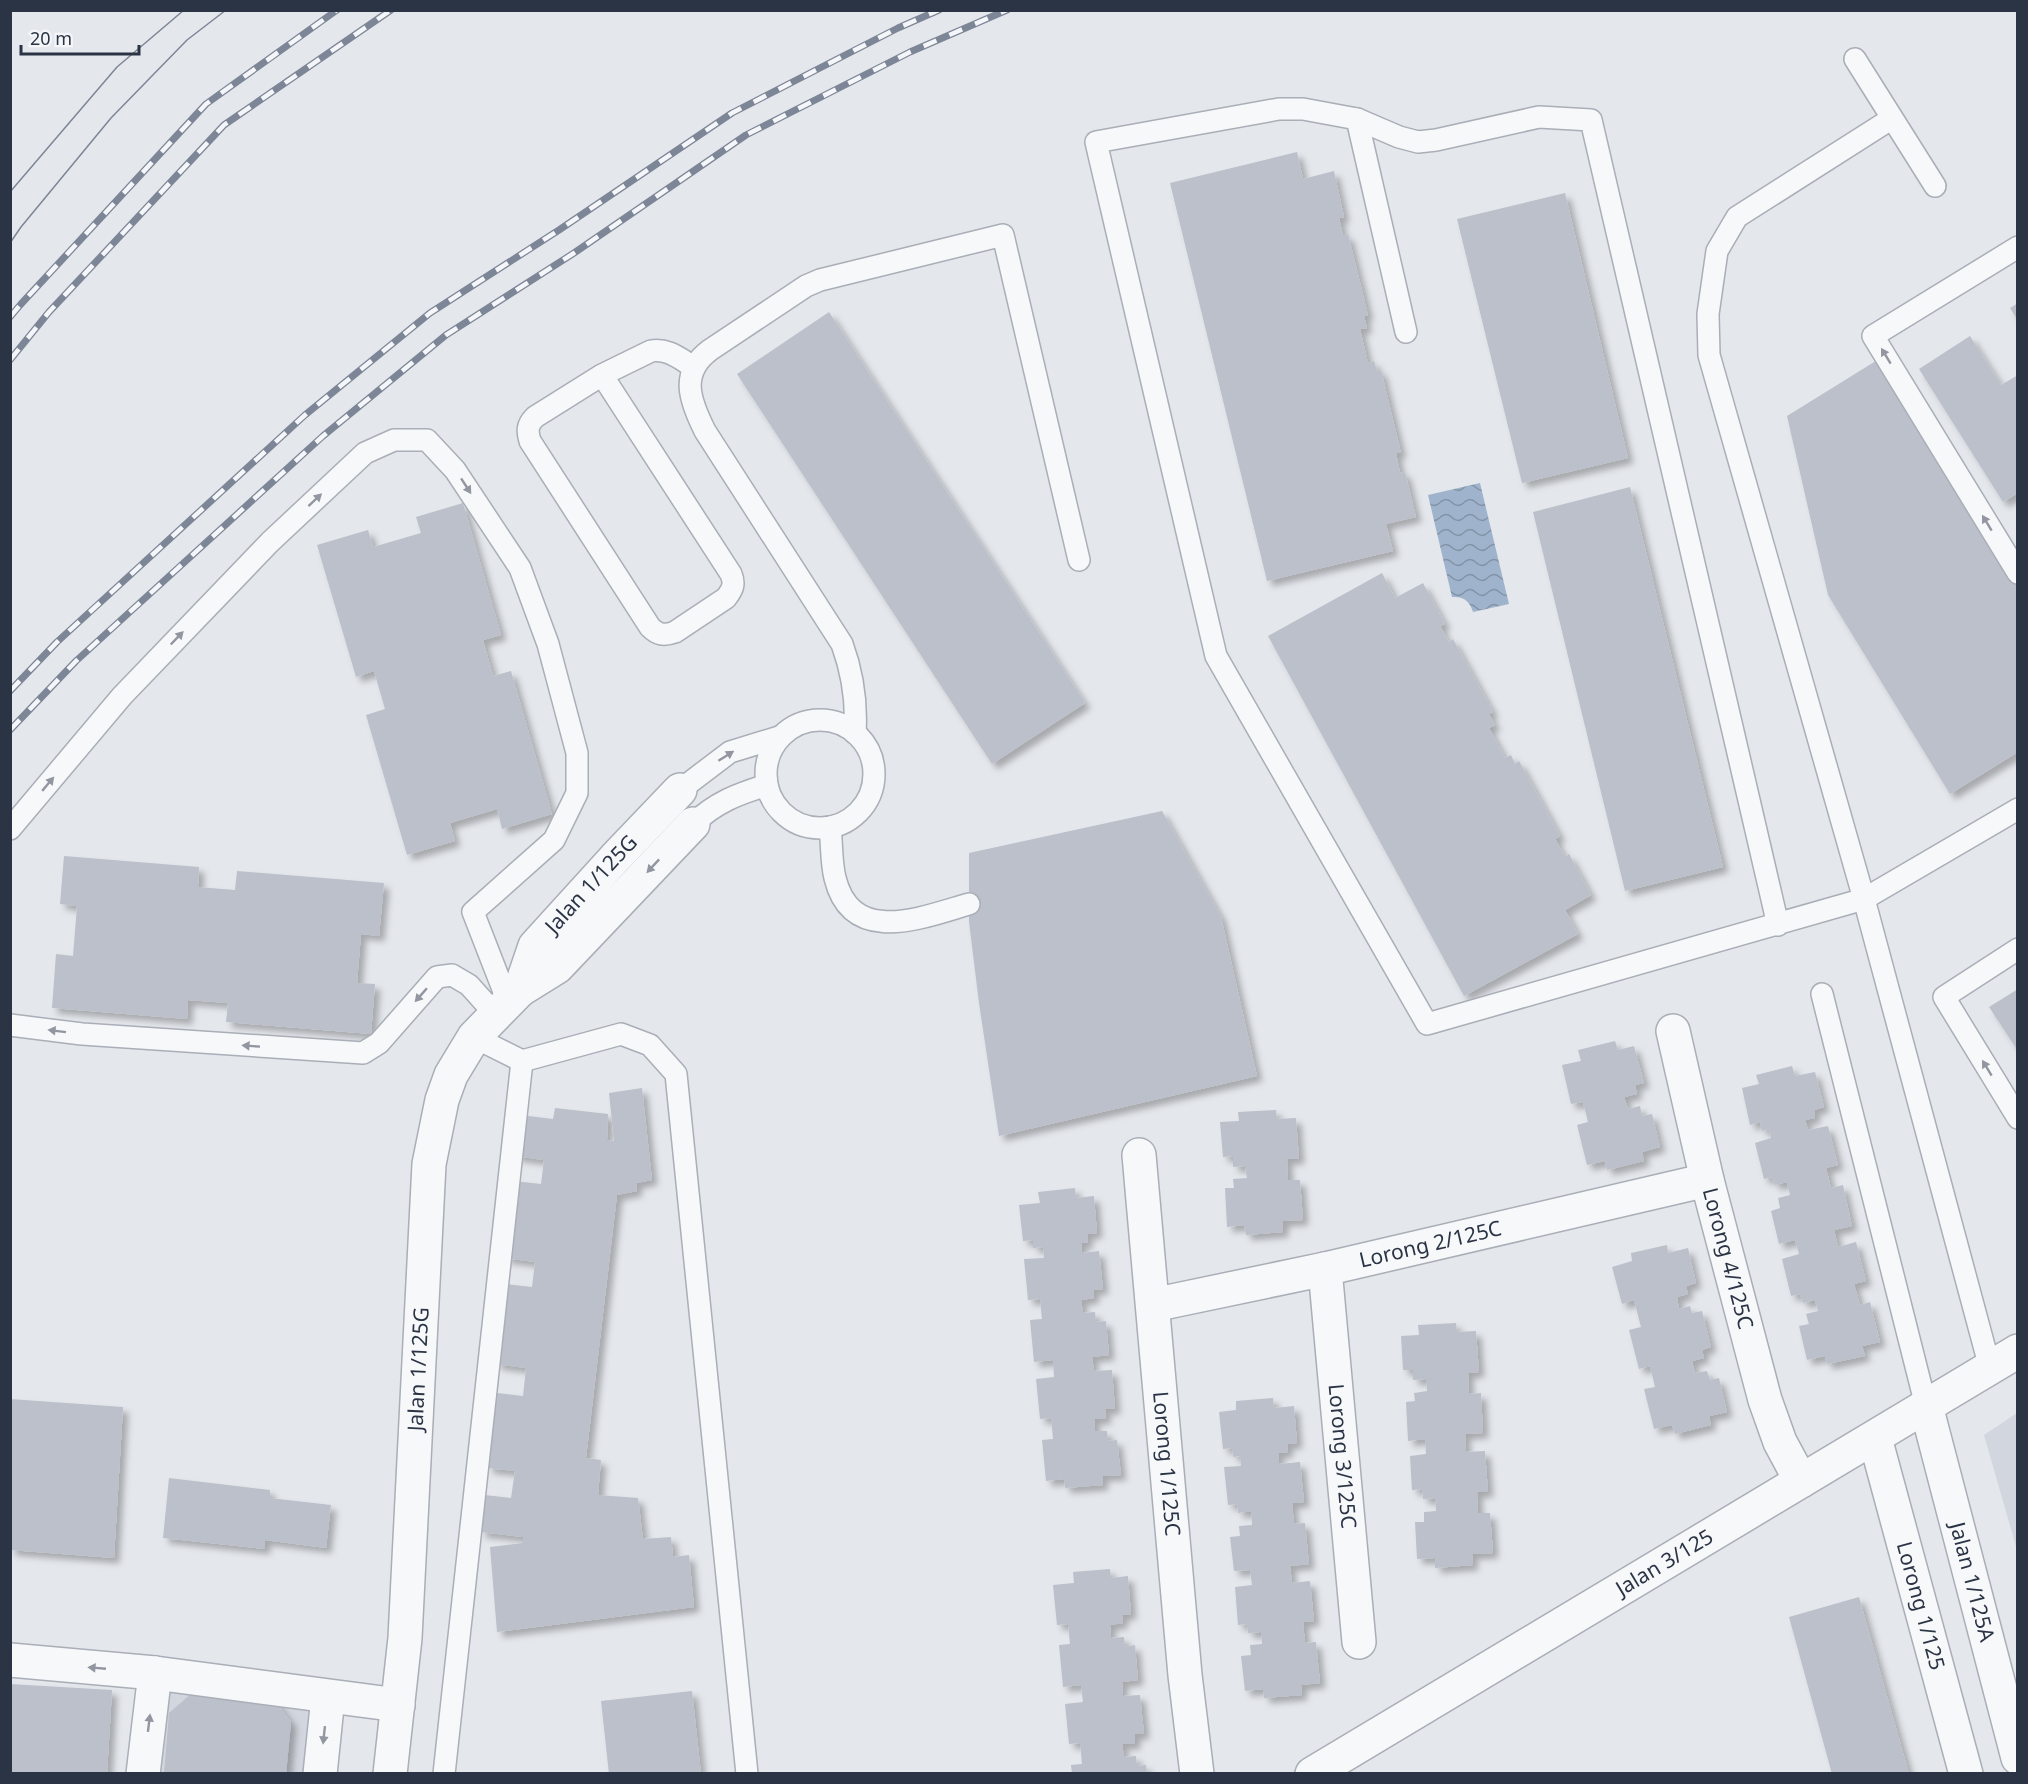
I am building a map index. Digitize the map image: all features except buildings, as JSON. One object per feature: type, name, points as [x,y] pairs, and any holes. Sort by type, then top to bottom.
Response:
[{"type":"street","name":"Jalan 1/125G","points":[[390,1773],[405,1638],[429,1164],[442,1100],[452,1075],[499,1011],[535,946],[680,790]]},
{"type":"street","points":[[657,814],[686,831]]},
{"type":"street","name":"Jalan 1/125G","points":[[499,1011],[557,967],[686,831]]},
{"type":"street","name":"Lorong 4/125C","points":[[1673,1031],[1707,1180],[1765,1400],[1780,1442],[1801,1480]]},
{"type":"street","name":"Lorong 1/125C","points":[[1139,1155],[1185,1676],[1197,1773]]},
{"type":"street","name":"Lorong 2/125C","points":[[1153,1305],[1325,1269],[1707,1180]]},
{"type":"street","name":"Lorong 3/125C","points":[[1325,1269],[1359,1642]]},
{"type":"street","name":"Jalan 3/125","points":[[1312,1773],[2004,1359]]},
{"type":"street","name":"Jalan 1/125A","points":[[1926,1406],[2018,1758]]},
{"type":"street","name":"Lorong 1/125","points":[[1875,1438],[1966,1773]]},
{"type":"street","points":[[10,1660],[155,1673],[398,1705]]},
{"type":"street","points":[[143,1773],[155,1673]]},
{"type":"street","points":[[320,1773],[328,1697]]},
{"type":"lane","points":[[1855,59],[1935,186]]},
{"type":"lane","points":[[1778,925],[1591,120],[1539,117],[1418,142],[1399,137],[1358,119],[1303,109],[1279,109],[1096,142],[1216,656],[1427,1024],[1778,925],[1864,899],[2018,809]]},
{"type":"lane","points":[[1358,119],[1406,332]]},
{"type":"lane","points":[[1891,119],[1737,217],[1717,251],[1708,314],[1709,355],[1864,899],[2004,1359]]},
{"type":"lane","points":[[855,733],[855,688],[851,667],[842,644],[697,416],[690,389],[690,377],[699,358],[806,286],[820,280],[1003,235],[1079,560]]},
{"type":"lane","points":[[2018,247],[1874,336],[2018,573]]},
{"type":"lane","points":[[602,375],[731,573],[734,582],[732,591],[726,598],[675,632],[666,635],[656,633],[650,627],[530,441],[527,432],[529,423],[535,417],[602,375],[651,351],[660,349],[668,351],[694,368]]},
{"type":"lane","points":[[10,829],[122,696],[270,542],[365,453],[394,440],[427,440],[455,470],[519,568],[548,644],[577,753],[577,793],[554,840],[473,912],[499,1011],[522,1061],[444,1773]]},
{"type":"lane","points":[[680,790],[730,752],[779,737],[793,727],[808,721],[825,719],[842,724],[855,733],[867,747],[873,763],[873,780],[869,796],[860,810],[847,821],[830,827],[814,828],[798,824],[783,814],[773,801],[767,785],[766,768],[770,752],[779,737]]},
{"type":"lane","points":[[686,831],[708,809],[744,792],[767,785]]},
{"type":"lane","points":[[830,827],[835,876],[839,890],[847,903],[860,915],[875,921],[891,923],[907,921],[969,904]]},
{"type":"lane","points":[[2018,949],[1944,997],[2018,1118]]},
{"type":"lane","points":[[10,1025],[82,1034],[363,1053],[379,1043],[437,977],[453,975],[469,985],[499,1011]]},
{"type":"lane","points":[[1822,993],[1926,1406]]},
{"type":"lane","points":[[522,1061],[621,1034],[650,1045],[676,1074],[747,1773]]},
{"type":"shaded area","points":[[2017,1413],[2017,1550],[1984,1435]]},
{"type":"shaded area","points":[[168,1691],[311,1709],[305,1773],[158,1774]]},
{"type":"water","points":[[1480,483],[1509,604],[1473,612],[1466,600],[1452,597],[1428,495]]},
{"type":"tram line","points":[[10,192],[117,67],[184,10]]},
{"type":"tram line","points":[[10,243],[111,118],[187,40],[226,10]]},
{"type":"railway","points":[[10,317],[206,104],[337,10]]},
{"type":"railway","points":[[10,360],[49,312],[224,125],[391,10]]},
{"type":"railway","points":[[10,691],[57,642],[305,415],[430,313],[559,230],[732,113],[898,28],[939,10]]},
{"type":"railway","points":[[10,730],[76,661],[323,436],[446,335],[574,253],[746,135],[910,52],[1007,10]]}]
